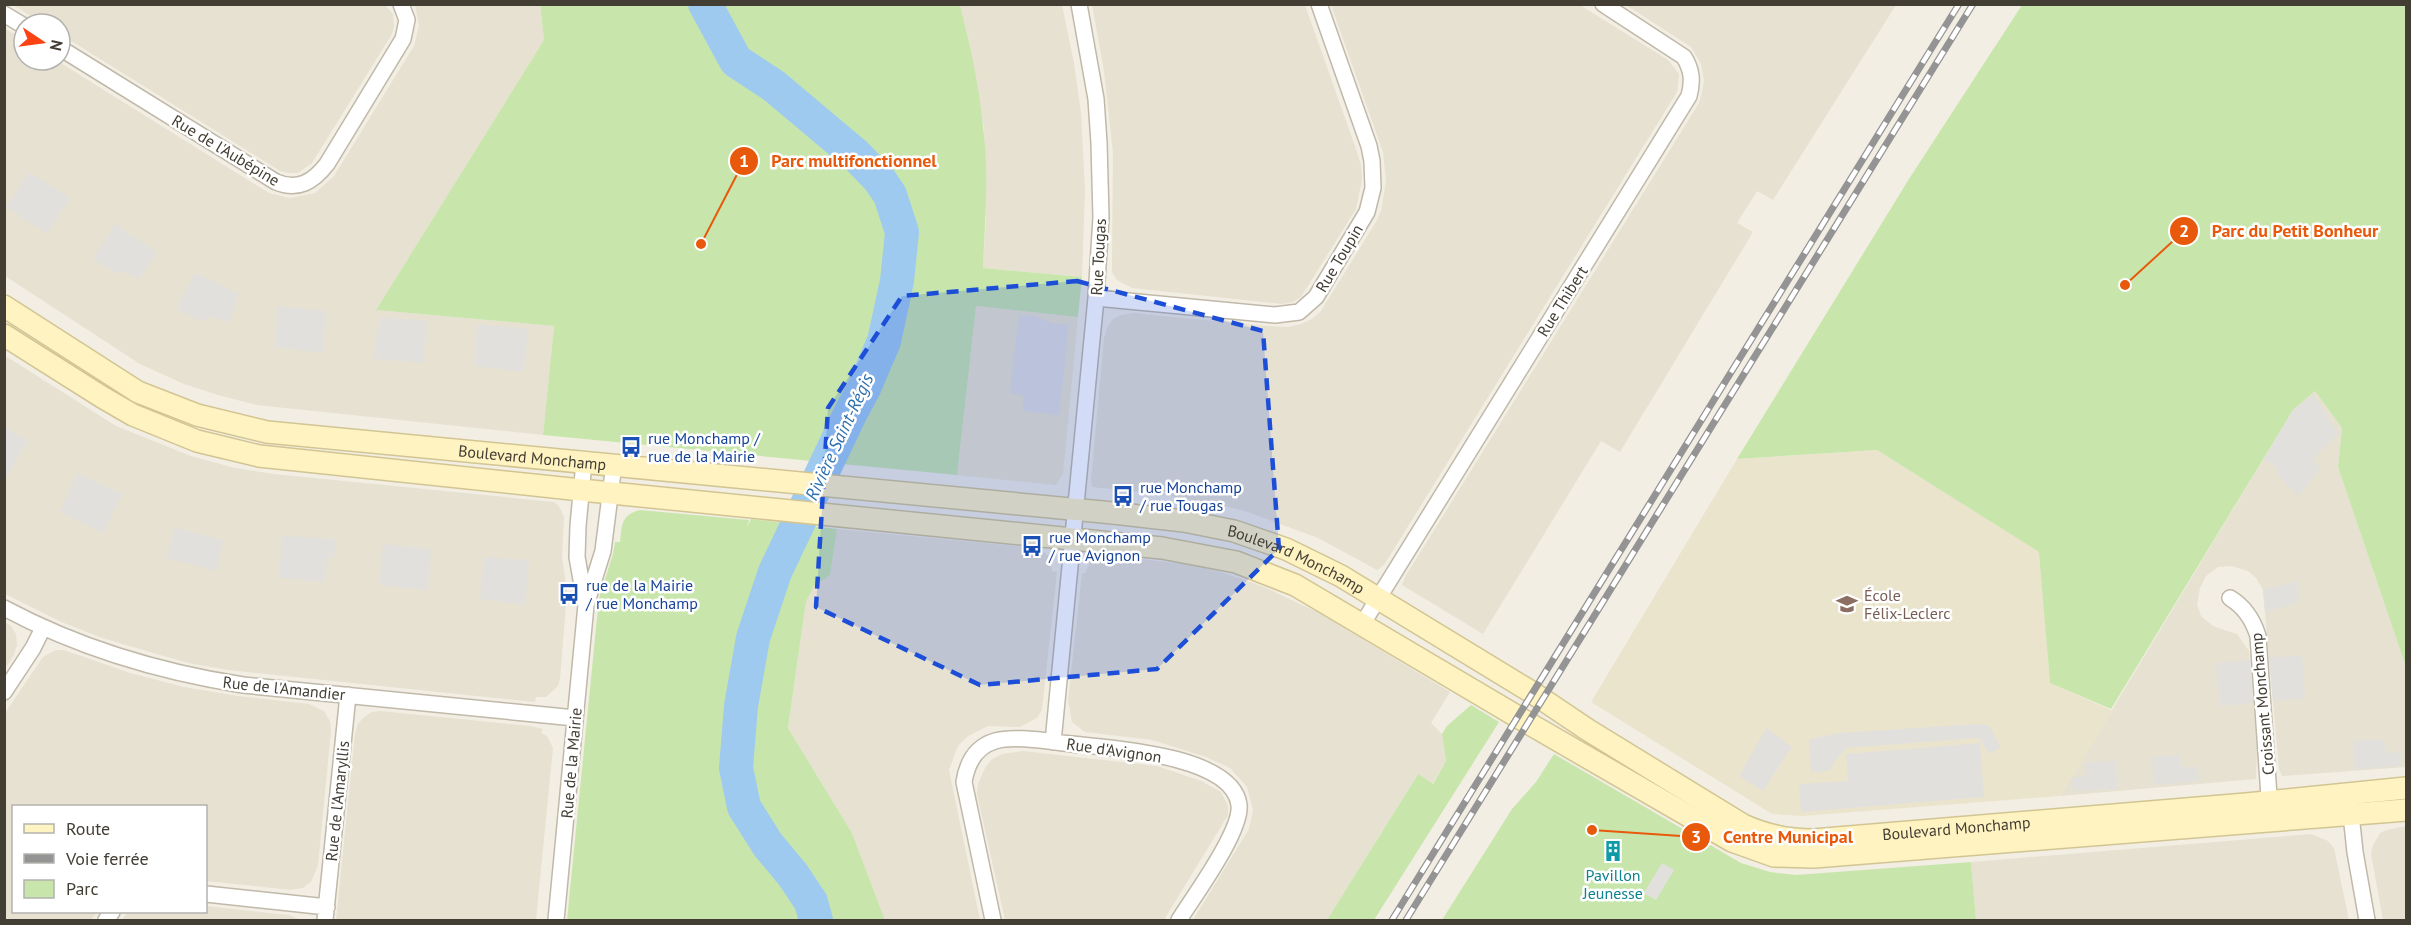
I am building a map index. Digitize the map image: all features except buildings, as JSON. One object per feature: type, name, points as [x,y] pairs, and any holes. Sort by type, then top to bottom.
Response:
[{"type":"street","name":"Rue de l'Aubépine","points":[[72,55],[276,182],[283,185],[299,185],[314,179],[327,164],[397,51],[407,29],[401,4]]},
{"type":"street","name":"Rue Tougas","points":[[1075,509],[1096,298],[1101,217],[1100,143],[1096,99],[1078,4]]},
{"type":"street","name":"Rue Toupin","points":[[1096,298],[1275,315],[1299,312],[1316,297],[1367,212],[1373,188],[1368,146],[1318,4]]},
{"type":"street","name":"Rue Thibert","points":[[1363,623],[1689,96],[1692,75],[1684,57],[1603,4]]},
{"type":"street","name":"Boulevard Monchamp","points":[[4,306],[138,392],[177,409],[267,432],[1075,509],[1184,521],[1234,531],[1286,549],[1341,576],[1743,825],[1767,834],[1798,840],[1813,840],[2270,811]]},
{"type":"street","name":"Boulevard Monchamp","points":[[4,335],[129,412],[177,434],[219,447],[278,459],[1072,538],[1182,551],[1236,562],[1262,570],[1295,585],[1715,831],[1751,849],[1774,856],[1814,857],[2350,804],[2406,788]]},
{"type":"street","name":"Rue de la Mairie","points":[[584,462],[578,557],[586,605]]},
{"type":"street","name":"Rue de la Mairie","points":[[556,921],[586,605],[603,552],[614,464]]},
{"type":"street","name":"Rue d'Avignon","points":[[1053,742],[1075,509]]},
{"type":"street","name":"Croissant Monchamp","points":[[2230,598],[2245,610],[2258,636],[2270,811]]},
{"type":"street","name":"Rue de l'Amandier","points":[[4,608],[43,628],[112,654],[184,674],[243,685],[575,718]]},
{"type":"street","points":[[4,692],[33,648],[43,628]]},
{"type":"street","name":"Rue de l'Amaryllis","points":[[207,894],[326,914],[348,695]]},
{"type":"street","name":"Rue d'Avignon","points":[[993,921],[965,794],[966,770],[974,754],[995,741],[1053,742],[1133,750],[1178,760],[1213,774],[1229,785],[1239,804],[1235,828],[1179,921]]},
{"type":"street","name":"Boulevard Monchamp","points":[[2350,804],[2406,810]]},
{"type":"street","points":[[2350,804],[2355,852],[2367,921]]},
{"type":"highlighted area","points":[[1077,281],[1263,331],[1279,549],[1157,669],[980,685],[816,607],[828,408],[902,296]]},
{"type":"shaded area","points":[[13,5],[385,5],[393,14],[394,26],[392,34],[312,163],[298,173],[288,173],[280,171],[72,41],[72,12],[24,12]]},
{"type":"shaded area","points":[[415,5],[540,5],[544,40],[376,310],[554,326],[543,435],[257,405],[218,395],[184,384],[140,364],[5,276],[4,28],[12,33],[12,72],[72,72],[72,70],[269,193],[290,198],[315,193],[334,176],[414,46],[419,26]]},
{"type":"shaded area","points":[[960,5],[1062,5],[1081,113],[1085,190],[1082,277],[983,268],[986,220],[984,128],[969,41]]},
{"type":"shaded area","points":[[1092,5],[1305,5],[1356,149],[1361,165],[1362,180],[1356,209],[1301,297],[1293,302],[1282,304],[1132,288],[1117,280],[1112,272],[1113,153],[1104,71]]},
{"type":"shaded area","points":[[1331,5],[1580,5],[1668,60],[1679,74],[1677,92],[1384,565],[1377,570],[1318,538],[1248,512],[1159,494],[1092,487],[1091,480],[1104,338],[1113,319],[1133,313],[1266,326],[1288,327],[1301,324],[1312,319],[1321,311],[1376,222],[1381,211],[1386,181],[1383,152]]},
{"type":"shaded area","points":[[1626,5],[1896,5],[1773,200],[1757,191],[1737,223],[1753,232],[1620,452],[1601,441],[1483,634],[1402,585],[1405,577],[1699,103],[1702,92],[1704,80],[1701,64],[1691,47]]},
{"type":"shaded area","points":[[29,172],[70,198],[47,234],[6,207]]},
{"type":"shaded area","points":[[115,224],[157,252],[139,280],[125,272],[114,273],[93,259]]},
{"type":"shaded area","points":[[195,273],[238,293],[229,323],[213,317],[202,321],[177,309]]},
{"type":"shaded area","points":[[278,306],[326,311],[323,353],[275,347]]},
{"type":"shaded area","points":[[976,306],[1078,317],[1063,474],[1056,485],[957,475]]},
{"type":"shaded area","points":[[1019,315],[1035,316],[1052,323],[1069,325],[1059,415],[1023,411],[1024,396],[1010,393]]},
{"type":"shaded area","points":[[380,317],[427,321],[423,363],[373,359]]},
{"type":"shaded area","points":[[477,324],[528,329],[524,372],[474,366]]},
{"type":"shaded area","points":[[4,355],[116,426],[191,456],[235,468],[274,474],[554,502],[559,506],[564,517],[562,556],[567,592],[558,686],[546,697],[536,697],[535,702],[228,670],[188,663],[102,638],[59,621],[5,594]]},
{"type":"shaded area","points":[[2315,391],[2342,428],[2338,467],[2406,667],[2406,767],[2282,776],[2279,769],[2263,590],[2256,578],[2248,571],[2231,566],[2218,567],[2206,576],[2200,588],[2197,604],[2201,616],[2213,626],[2237,634],[2249,651],[2257,750],[2256,779],[2060,796],[2293,410]]},
{"type":"shaded area","points":[[2313,394],[2338,434],[2312,460],[2321,468],[2298,496],[2280,478],[2276,467],[2264,459],[2293,410]]},
{"type":"shaded area","points":[[5,426],[27,441],[4,480]]},
{"type":"shaded area","name":"École Félix-Leclerc","points":[[1877,450],[2040,552],[2050,683],[2113,711],[2060,796],[1802,816],[1772,814],[1591,702],[1737,459]]},
{"type":"shaded area","points":[[77,473],[122,494],[103,533],[60,512]]},
{"type":"shaded area","points":[[175,528],[223,540],[216,571],[166,558]]},
{"type":"shaded area","points":[[837,529],[1027,547],[1044,552],[1049,557],[1052,571],[1057,572],[1042,710],[1037,718],[1020,727],[988,726],[968,736],[958,746],[949,770],[980,920],[885,920],[852,833],[788,728],[806,602],[814,586],[830,575]]},
{"type":"shaded area","points":[[282,536],[336,539],[334,558],[327,558],[325,582],[279,578]]},
{"type":"shaded area","points":[[383,544],[431,549],[428,590],[379,585]]},
{"type":"shaded area","points":[[1115,556],[1193,565],[1264,587],[1321,614],[1450,692],[1431,723],[1442,734],[1446,761],[1432,784],[1417,775],[1327,920],[1193,920],[1249,829],[1253,810],[1247,787],[1230,768],[1206,757],[1152,740],[1085,732],[1072,722],[1068,701],[1082,573],[1085,573],[1091,561],[1096,558]]},
{"type":"shaded area","points":[[484,557],[529,560],[525,605],[480,599]]},
{"type":"shaded area","points":[[2297,581],[2299,602],[2265,612],[2263,590]]},
{"type":"shaded area","points":[[5,622],[16,634],[17,645],[5,669]]},
{"type":"shaded area","points":[[56,650],[64,650],[130,673],[184,687],[309,704],[324,711],[330,721],[331,731],[318,865],[311,882],[303,888],[291,890],[207,881],[207,805],[12,805],[12,913],[96,913],[91,920],[5,920],[5,713],[43,657]]},
{"type":"shaded area","points":[[2302,655],[2305,698],[2273,701],[2269,658]]},
{"type":"shaded area","points":[[2250,660],[2253,703],[2220,706],[2216,663]]},
{"type":"shaded area","points":[[372,712],[543,729],[541,733],[547,736],[553,748],[536,920],[336,920],[355,733],[364,717]]},
{"type":"shaded area","points":[[1977,724],[1989,726],[2001,747],[1989,754],[1979,738],[1846,748],[1830,771],[1811,772],[1809,740],[1814,738],[1839,733]]},
{"type":"shaded area","points":[[1766,728],[1792,747],[1763,791],[1739,776]]},
{"type":"shaded area","points":[[2384,739],[2386,753],[2400,752],[2401,765],[2355,770],[2353,741]]},
{"type":"shaded area","points":[[1980,743],[1984,797],[1801,812],[1799,784],[1848,781],[1846,754]]},
{"type":"shaded area","points":[[1023,751],[1157,766],[1201,781],[1221,792],[1228,806],[1228,815],[1164,920],[1005,920],[977,794],[978,784],[992,759],[1002,754]]},
{"type":"shaded area","points":[[2180,755],[2181,767],[2197,767],[2199,781],[2154,785],[2152,757]]},
{"type":"shaded area","points":[[2116,760],[2118,789],[2073,791],[2071,778],[2087,776],[2085,763]]},
{"type":"shaded area","points":[[2406,826],[2406,920],[2383,920],[2371,854],[2373,845],[2380,833]]},
{"type":"shaded area","points":[[2311,834],[2328,841],[2334,848],[2349,920],[1976,920],[1971,862]]},
{"type":"shaded area","points":[[1662,863],[1674,870],[1656,900],[1644,893]]},
{"type":"shaded area","points":[[207,906],[289,915],[301,920],[122,920],[127,913],[207,913]]},
{"type":"green space","points":[[540,4],[960,5],[977,80],[985,144],[986,197],[983,268],[1082,277],[1078,317],[976,306],[957,475],[543,435],[554,326],[376,310],[544,40]]},
{"type":"green space","points":[[2022,5],[2406,5],[2406,667],[2338,467],[2342,428],[2315,391],[2293,410],[2111,709],[2050,683],[2039,552],[1877,450],[1737,459],[1909,179]]},
{"type":"green space","points":[[640,510],[749,520],[747,527],[751,519],[837,529],[830,575],[814,586],[806,602],[788,728],[852,833],[885,920],[567,920],[599,598],[615,542],[620,542],[623,522],[633,512]]},
{"type":"green space","points":[[1471,705],[1499,722],[1374,920],[1327,920],[1418,774],[1433,784],[1446,761],[1442,734],[1447,726]]},
{"type":"green space","points":[[1554,754],[1741,863],[1770,872],[1796,875],[1971,862],[1976,920],[1442,920],[1512,809],[1536,782]]},
{"type":"waterway","name":"Rivière Saint-Régis","points":[[705,4],[736,61],[774,86],[856,155],[879,179],[890,195],[902,232],[897,281],[884,341],[864,388],[775,572],[753,638],[741,706],[736,768],[744,807],[768,845],[793,875],[811,902],[816,920]]},
{"type":"railway","points":[[1392,920],[1959,4]]},
{"type":"railway","points":[[1406,920],[1973,4]]},
{"type":"place","name":"Parc multifonctionnel","points":[[701,244]]},
{"type":"place","name":"Parc du Petit Bonheur","points":[[2125,285]]},
{"type":"place","name":"rue Monchamp / rue de la Mairie","points":[[631,447]]},
{"type":"place","name":"rue Monchamp / rue Tougas","points":[[1123,496]]},
{"type":"place","name":"rue Monchamp / rue Avignon","points":[[1032,546]]},
{"type":"place","name":"rue de la Mairie / rue Monchamp","points":[[569,594]]},
{"type":"place","name":"École Félix-Leclerc","points":[[1847,604]]},
{"type":"place","name":"Centre Municipal","points":[[1592,830]]},
{"type":"place","name":"Pavillon Jeunesse","points":[[1613,851]]}]
